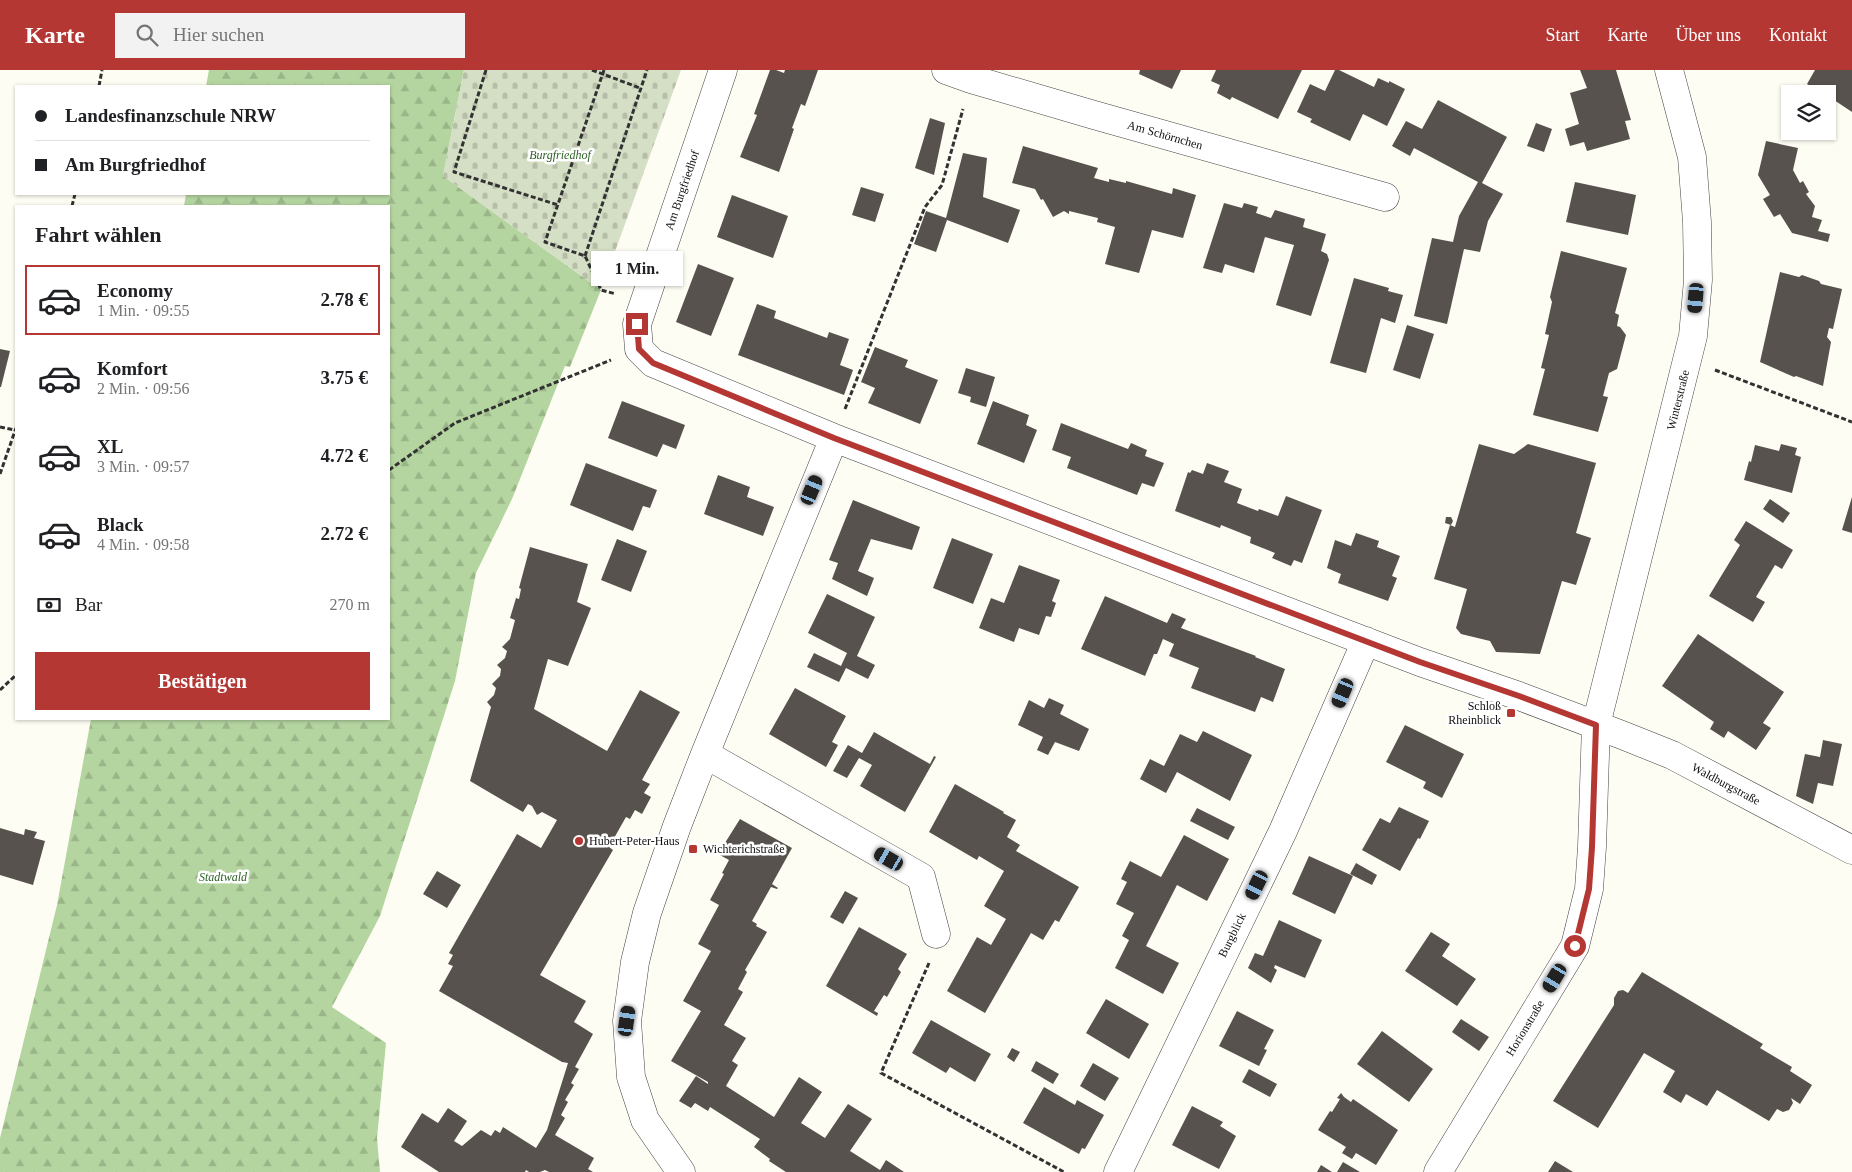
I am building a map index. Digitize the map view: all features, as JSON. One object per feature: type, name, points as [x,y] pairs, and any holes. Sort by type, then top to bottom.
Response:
[{"type":"street","name":"Am Burgfriedhof","points":[[646,356],[637,324],[723,70]]},
{"type":"street","name":"Winterstraße","points":[[1596,725],[1693,336],[1698,280],[1697,222],[1692,158],[1669,70]]},
{"type":"street","name":"Am Schörnchen","points":[[958,75],[1384,197]]},
{"type":"street","points":[[646,356],[834,438],[1366,641],[1596,725]]},
{"type":"street","points":[[681,1172],[645,1120],[631,1077],[627,1021],[635,962],[648,913],[677,826],[834,438]]},
{"type":"street","name":"Burgblick","points":[[1118,1172],[1283,831],[1366,641]]},
{"type":"street","name":"Waldburgstraße","points":[[1596,725],[1672,755],[1852,850]]},
{"type":"street","name":"Horionstraße","points":[[1438,1172],[1575,946],[1589,889],[1596,725]]},
{"type":"street","points":[[705,754],[921,877],[936,934]]},
{"type":"path","points":[[99,85],[102,70]]},
{"type":"path","points":[[486,70],[454,172],[558,205]]},
{"type":"path","points":[[592,70],[604,72],[640,88]]},
{"type":"path","points":[[644,302],[601,290],[585,256],[647,70]]},
{"type":"path","points":[[585,256],[545,242],[604,72]]},
{"type":"path","points":[[834,438],[925,207],[942,185],[958,75]]},
{"type":"path","points":[[390,469],[455,423],[646,356]]},
{"type":"path","points":[[1687,360],[1852,422]]},
{"type":"path","points":[[0,427],[15,429]]},
{"type":"path","points":[[0,474],[15,432]]},
{"type":"path","points":[[0,690],[15,676]]},
{"type":"path","points":[[930,961],[881,1073],[1064,1172]]},
{"type":"green space","name":"Stadtwald","points":[[209,70],[464,70],[443,176],[601,290],[570,367],[565,366],[512,499],[476,573],[455,681],[380,916],[332,1007],[386,1043],[377,1138],[380,1172],[0,1172],[0,1138],[57,905],[91,720],[390,720],[390,205],[184,205],[186,195],[390,195],[390,85],[206,85]]},
{"type":"green space","name":"Burgfriedhof","points":[[464,70],[681,70],[601,290],[443,176]]},
{"type":"building","points":[[770,70],[784,73],[785,70],[818,70],[805,106],[801,104],[779,172],[740,157],[757,115],[754,114]]},
{"type":"building","points":[[1140,70],[1181,70],[1172,89],[1139,74]]},
{"type":"building","points":[[1216,70],[1302,70],[1278,119],[1232,97],[1230,100],[1217,93],[1220,85],[1211,81]]},
{"type":"building","points":[[1335,70],[1339,70],[1374,87],[1378,78],[1405,89],[1387,126],[1363,114],[1350,141],[1310,122],[1312,119],[1297,112],[1310,84],[1325,91]]},
{"type":"building","points":[[1580,70],[1616,70],[1631,120],[1625,121],[1630,139],[1587,151],[1584,142],[1570,146],[1565,129],[1579,124],[1570,93],[1587,88]]},
{"type":"building","points":[[1815,70],[1852,70],[1852,112],[1836,101],[1836,85],[1807,84]]},
{"type":"building","points":[[1438,100],[1507,137],[1482,183],[1503,194],[1488,221],[1480,252],[1464,249],[1447,324],[1414,316],[1432,238],[1453,242],[1459,216],[1478,182],[1414,148],[1410,156],[1392,146],[1406,121],[1422,129]]},
{"type":"building","points":[[930,118],[945,123],[934,175],[915,168]]},
{"type":"building","points":[[1536,123],[1552,129],[1544,152],[1527,146]]},
{"type":"building","points":[[1766,141],[1798,148],[1793,170],[1800,183],[1803,181],[1809,192],[1806,194],[1815,206],[1812,217],[1822,220],[1818,231],[1830,234],[1828,242],[1792,233],[1780,214],[1774,217],[1763,199],[1770,195],[1758,175]]},
{"type":"building","points":[[1023,146],[1098,168],[1094,178],[1109,182],[1109,179],[1126,183],[1126,181],[1172,194],[1173,188],[1196,195],[1183,238],[1152,230],[1139,273],[1105,264],[1115,227],[1097,222],[1098,218],[1069,211],[1069,214],[1064,211],[1053,217],[1035,189],[1012,183]]},
{"type":"building","points":[[963,153],[987,158],[983,197],[1020,210],[1008,243],[947,220],[936,252],[914,244],[926,211],[946,218]]},
{"type":"building","points":[[1575,182],[1636,195],[1628,235],[1566,222]]},
{"type":"building","points":[[861,187],[884,194],[875,222],[852,215]]},
{"type":"building","points":[[732,195],[788,216],[773,258],[717,237]]},
{"type":"building","points":[[1224,203],[1242,208],[1244,203],[1258,207],[1256,213],[1271,218],[1275,210],[1305,219],[1303,227],[1326,234],[1321,251],[1327,254],[1329,260],[1311,316],[1276,305],[1294,245],[1265,237],[1254,273],[1225,264],[1222,273],[1203,268]]},
{"type":"building","points":[[1561,251],[1627,268],[1615,313],[1619,315],[1617,326],[1626,335],[1617,369],[1609,373],[1603,396],[1608,397],[1598,432],[1533,415],[1545,369],[1541,368],[1549,335],[1545,334],[1552,302],[1550,297]]},
{"type":"building","points":[[698,264],[734,278],[711,336],[676,322]]},
{"type":"building","points":[[1780,272],[1799,277],[1802,275],[1819,281],[1821,284],[1842,289],[1833,329],[1829,328],[1827,337],[1831,342],[1823,386],[1796,376],[1794,377],[1760,362]]},
{"type":"building","points":[[1354,278],[1389,288],[1388,291],[1403,295],[1395,323],[1381,318],[1366,373],[1330,363]]},
{"type":"building","points":[[757,304],[776,311],[774,318],[827,338],[829,332],[849,339],[840,365],[853,370],[844,395],[738,355]]},
{"type":"building","points":[[1407,325],[1434,334],[1420,379],[1393,370]]},
{"type":"building","points":[[875,347],[908,360],[905,367],[938,380],[920,424],[868,403],[875,388],[861,382]]},
{"type":"building","points":[[0,349],[10,351],[1,387],[0,387]]},
{"type":"building","points":[[966,368],[995,377],[986,407],[970,402],[971,397],[958,393]]},
{"type":"building","points":[[622,401],[685,425],[676,449],[663,444],[657,457],[608,438]]},
{"type":"building","points":[[993,401],[1029,415],[1026,425],[1037,430],[1024,463],[977,444]]},
{"type":"building","points":[[1061,423],[1128,449],[1131,443],[1147,450],[1145,456],[1164,463],[1154,487],[1142,483],[1137,495],[1067,468],[1071,457],[1052,450]]},
{"type":"building","points":[[1479,444],[1514,454],[1528,444],[1596,463],[1576,533],[1591,538],[1576,585],[1562,581],[1540,654],[1496,652],[1490,641],[1461,634],[1456,628],[1467,589],[1434,579],[1450,525],[1455,527]]},
{"type":"building","points":[[1781,444],[1797,448],[1795,455],[1801,457],[1792,493],[1744,480],[1755,445],[1779,451]]},
{"type":"building","points":[[586,463],[657,490],[650,508],[643,506],[633,531],[570,505]]},
{"type":"building","points":[[1207,463],[1229,471],[1224,482],[1242,489],[1237,503],[1278,516],[1286,496],[1322,510],[1302,563],[1294,560],[1291,566],[1272,558],[1275,553],[1250,543],[1251,537],[1221,525],[1220,528],[1175,511],[1188,472],[1190,473],[1192,470],[1203,474]]},
{"type":"building","points":[[718,475],[750,487],[747,497],[774,507],[763,536],[704,514]]},
{"type":"building","points":[[1852,497],[1852,533],[1842,530]]},
{"type":"building","points":[[1770,499],[1790,513],[1783,523],[1763,509]]},
{"type":"building","points":[[853,500],[920,527],[912,550],[871,539],[858,571],[874,578],[867,596],[832,579],[838,563],[829,560]]},
{"type":"building","points":[[1446,517],[1451,517],[1453,521],[1451,525],[1445,523]]},
{"type":"building","points":[[1746,521],[1793,550],[1782,569],[1775,565],[1756,597],[1765,602],[1753,622],[1709,596],[1740,545],[1734,540]]},
{"type":"building","points":[[1356,533],[1379,541],[1377,547],[1400,556],[1392,576],[1397,578],[1388,601],[1338,583],[1341,574],[1327,568],[1335,540],[1351,546]]},
{"type":"building","points":[[952,538],[993,554],[973,604],[933,588]]},
{"type":"building","points":[[617,539],[647,551],[631,592],[601,580]]},
{"type":"building","name":"Hubert-Peter-Haus","points":[[530,547],[588,564],[577,602],[591,608],[568,666],[548,659],[534,709],[607,751],[640,690],[680,712],[642,780],[650,784],[644,793],[651,797],[642,814],[635,810],[630,819],[626,817],[609,847],[613,850],[540,975],[586,1001],[574,1022],[593,1034],[575,1067],[579,1069],[571,1083],[574,1085],[565,1100],[568,1102],[561,1115],[565,1118],[555,1135],[594,1158],[588,1169],[593,1172],[549,1172],[545,1170],[529,1172],[526,1170],[525,1172],[439,1172],[401,1147],[422,1113],[438,1123],[448,1108],[467,1121],[454,1141],[462,1146],[481,1130],[491,1136],[495,1130],[500,1133],[503,1127],[536,1148],[547,1130],[568,1063],[562,1062],[439,991],[453,966],[448,964],[453,955],[449,953],[517,834],[541,848],[557,820],[542,812],[537,815],[532,806],[528,804],[523,812],[470,781],[491,707],[487,702],[494,695],[496,688],[492,684],[500,676],[501,669],[497,665],[505,658],[507,651],[502,647],[510,639],[515,620],[510,618],[516,598],[519,599],[521,589],[519,588]]},
{"type":"building","points":[[1019,565],[1060,580],[1052,601],[1056,603],[1051,617],[1046,616],[1039,635],[1019,628],[1014,642],[979,628],[991,598],[1004,603]]},
{"type":"building","points":[[827,594],[875,617],[857,656],[875,665],[868,679],[846,668],[839,682],[807,667],[814,653],[841,666],[847,653],[808,633]]},
{"type":"building","points":[[1105,596],[1167,623],[1172,613],[1186,619],[1181,628],[1285,669],[1273,702],[1261,697],[1255,712],[1191,688],[1199,668],[1169,656],[1174,644],[1163,639],[1157,654],[1154,654],[1145,676],[1081,649]]},
{"type":"building","points":[[1698,634],[1784,692],[1763,723],[1771,728],[1756,750],[1728,731],[1724,738],[1710,729],[1714,722],[1662,686]]},
{"type":"building","points":[[795,688],[846,716],[832,742],[838,745],[826,767],[769,734]]},
{"type":"building","points":[[1049,698],[1064,705],[1060,714],[1089,729],[1079,751],[1055,742],[1048,755],[1037,750],[1043,737],[1018,725],[1029,700],[1044,708]]},
{"type":"building","points":[[1405,725],[1464,754],[1442,798],[1423,788],[1426,782],[1386,762]]},
{"type":"building","points":[[1203,731],[1252,755],[1230,801],[1177,772],[1166,793],[1140,779],[1150,759],[1164,766],[1180,734],[1197,742]]},
{"type":"building","points":[[874,732],[930,764],[934,756],[936,757],[905,812],[860,786],[872,765],[859,758],[847,778],[833,771],[848,745],[862,753]]},
{"type":"building","points":[[1823,740],[1842,744],[1833,786],[1818,783],[1813,804],[1796,796],[1805,754],[1820,757]]},
{"type":"building","points":[[955,784],[1016,820],[1007,837],[1020,845],[1016,851],[1079,887],[1059,922],[1055,920],[1043,940],[1031,933],[985,1013],[947,991],[977,937],[991,945],[1006,919],[984,906],[1004,871],[979,856],[977,860],[929,832]]},
{"type":"building","points":[[1399,807],[1429,821],[1400,871],[1362,850],[1380,818],[1390,823]]},
{"type":"building","points":[[1197,808],[1235,827],[1228,840],[1190,821]]},
{"type":"building","points":[[740,819],[792,848],[772,884],[778,888],[771,887],[752,921],[757,924],[756,926],[767,932],[745,970],[747,972],[738,989],[743,992],[724,1025],[746,1038],[732,1061],[738,1065],[726,1086],[774,1117],[799,1077],[822,1092],[801,1123],[825,1138],[848,1104],[872,1119],[850,1151],[880,1170],[886,1160],[904,1172],[786,1172],[769,1161],[770,1159],[754,1147],[760,1139],[710,1107],[708,1111],[695,1103],[691,1108],[679,1101],[696,1076],[708,1084],[708,1082],[671,1061],[701,1011],[683,1001],[711,951],[698,944],[719,905],[710,900],[729,860],[718,854]]},
{"type":"building","points":[[0,828],[24,835],[25,829],[37,832],[34,838],[45,841],[33,885],[0,875]]},
{"type":"building","points":[[1184,835],[1229,859],[1207,901],[1177,885],[1146,946],[1179,963],[1163,994],[1115,968],[1129,940],[1122,936],[1134,913],[1116,904],[1127,882],[1121,879],[1130,861],[1161,877]]},
{"type":"building","points":[[1309,856],[1353,876],[1335,914],[1292,894]]},
{"type":"building","points":[[1356,863],[1377,875],[1372,885],[1350,874]]},
{"type":"building","points":[[437,871],[461,885],[447,908],[423,894]]},
{"type":"building","points":[[845,891],[858,898],[843,924],[830,917]]},
{"type":"building","points":[[1279,920],[1322,940],[1305,978],[1275,965],[1274,968],[1277,970],[1271,983],[1248,968],[1255,953],[1263,956]]},
{"type":"building","points":[[859,927],[907,954],[898,969],[901,972],[887,997],[884,995],[874,1011],[878,1013],[877,1016],[826,986]]},
{"type":"building","points":[[1431,932],[1450,944],[1442,956],[1476,979],[1457,1006],[1405,971]]},
{"type":"building","points":[[1642,972],[1763,1044],[1760,1048],[1792,1067],[1790,1071],[1812,1085],[1800,1104],[1791,1098],[1793,1103],[1789,1110],[1783,1112],[1777,1109],[1769,1121],[1717,1090],[1707,1106],[1686,1094],[1681,1103],[1663,1092],[1675,1071],[1644,1053],[1598,1128],[1553,1101],[1614,1005],[1614,998],[1618,991],[1623,990],[1628,993]]},
{"type":"building","points":[[1106,999],[1149,1024],[1129,1059],[1086,1033]]},
{"type":"building","points":[[1237,1011],[1274,1030],[1264,1049],[1267,1050],[1259,1066],[1219,1046]]},
{"type":"building","points":[[1461,1019],[1489,1037],[1479,1051],[1452,1032]]},
{"type":"building","points":[[931,1020],[991,1054],[975,1082],[950,1067],[946,1073],[912,1053]]},
{"type":"building","points":[[1382,1031],[1433,1069],[1409,1102],[1357,1064]]},
{"type":"building","points":[[1012,1048],[1020,1052],[1014,1062],[1007,1057]]},
{"type":"building","points":[[1036,1061],[1059,1074],[1053,1084],[1031,1071]]},
{"type":"building","points":[[1093,1063],[1119,1078],[1105,1101],[1080,1086]]},
{"type":"building","points":[[1249,1069],[1277,1084],[1270,1097],[1242,1082]]},
{"type":"building","points":[[1044,1087],[1075,1105],[1077,1100],[1104,1115],[1085,1149],[1082,1148],[1079,1154],[1023,1123]]},
{"type":"building","points":[[1341,1093],[1351,1102],[1353,1099],[1398,1130],[1376,1165],[1356,1153],[1352,1159],[1342,1153],[1346,1147],[1318,1130],[1330,1111],[1332,1112],[1340,1099],[1337,1098]]},
{"type":"building","points":[[1192,1106],[1223,1122],[1220,1126],[1236,1136],[1219,1169],[1172,1145]]},
{"type":"building","points":[[1555,1161],[1573,1172],[1548,1172]]},
{"type":"building","points":[[1343,1162],[1360,1172],[1337,1172]]},
{"type":"building","points":[[1321,1165],[1332,1172],[1317,1172]]},
{"type":"place","name":"Schloß Rheinblick","points":[[1511,713]]},
{"type":"place","name":"Hubert-Peter-Haus","points":[[579,841]]},
{"type":"place","name":"Wichterichstraße","points":[[693,849]]},
{"type":"route","points":[[637,324],[639,349],[653,363],[834,438],[1420,662],[1596,725],[1589,889],[1575,946]]}]
